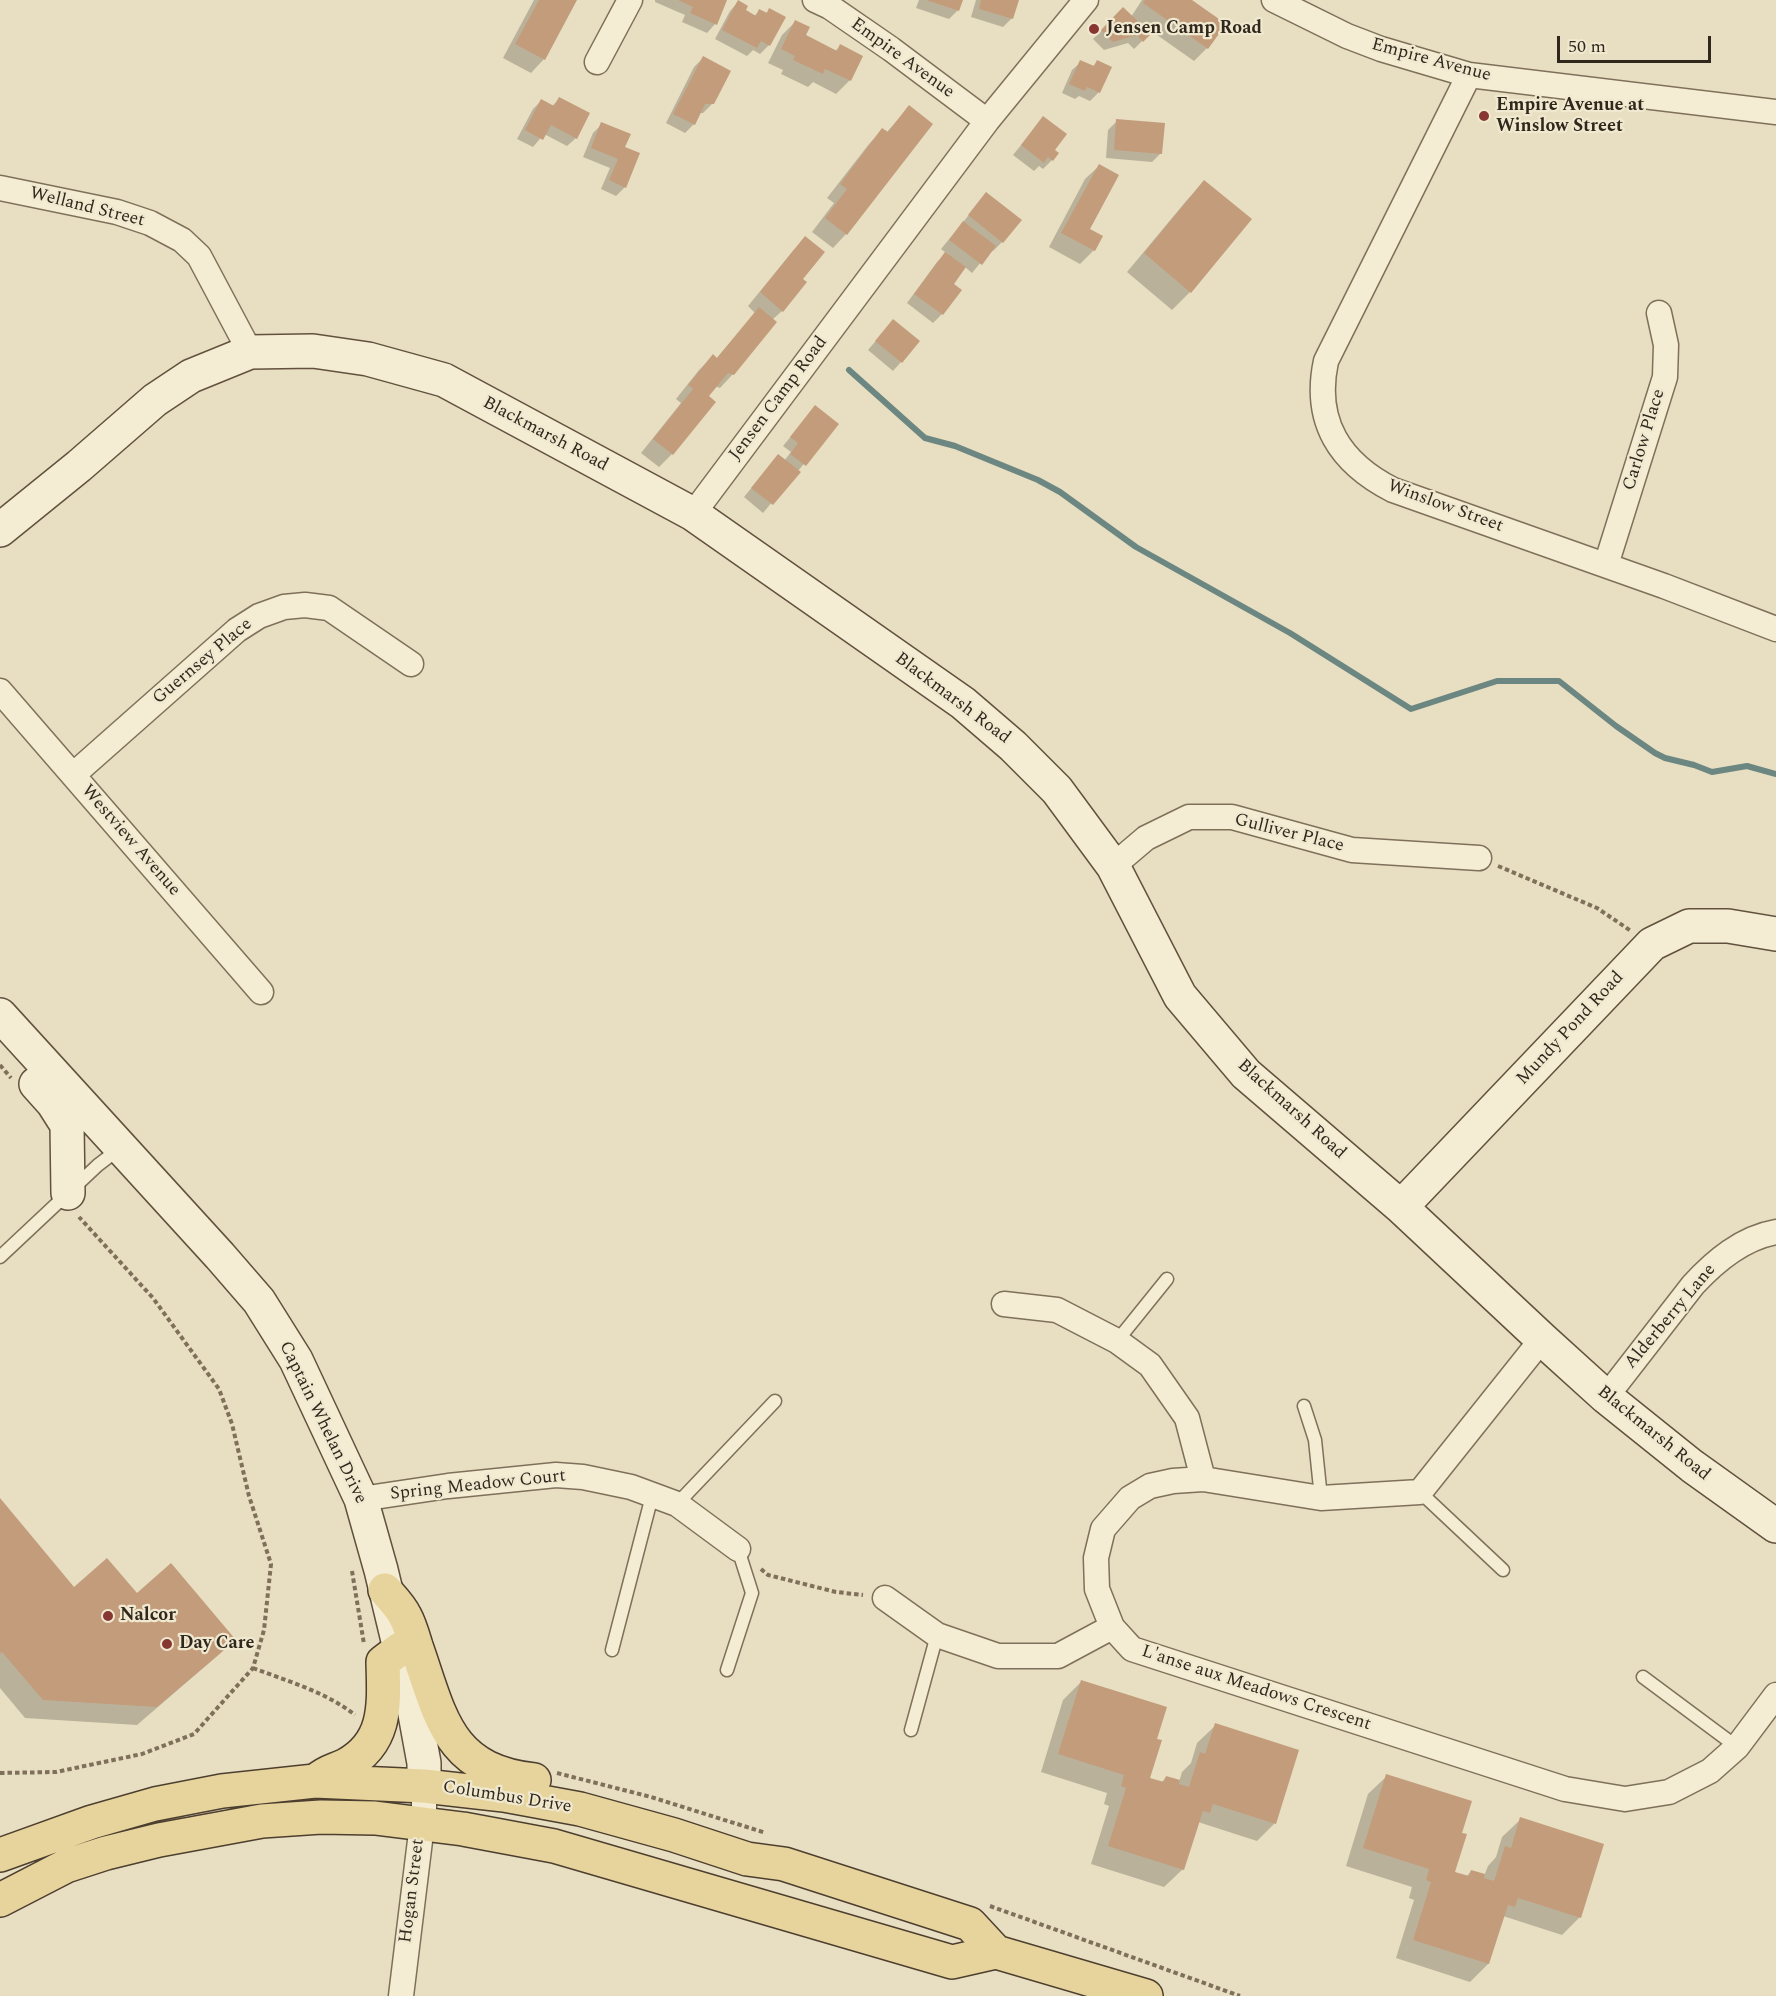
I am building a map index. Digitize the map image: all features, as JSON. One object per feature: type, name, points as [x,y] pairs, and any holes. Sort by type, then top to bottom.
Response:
[{"type":"main road","points":[[385,1590],[405,1614],[446,1728],[472,1760],[508,1776],[610,1798],[633,1823]]},
{"type":"main road","points":[[315,1781],[325,1772],[345,1766],[376,1737],[381,1725],[384,1706],[383,1662],[400,1649]]},
{"type":"main road","name":"Columbus Drive","points":[[0,1856],[51,1836],[154,1804],[222,1791],[315,1781],[424,1786],[543,1801],[633,1823],[747,1859],[784,1864],[970,1924],[996,1952]]},
{"type":"main road","name":"Columbus Drive","points":[[0,1900],[66,1866],[133,1846],[206,1830],[262,1821],[321,1817],[375,1818],[510,1836],[554,1845],[952,1962],[996,1952],[1146,1996]]},
{"type":"street","points":[[597,62],[630,0]]},
{"type":"street","name":"Empire Avenue","points":[[815,0],[830,7],[883,43],[987,121]]},
{"type":"street","name":"Jensen Camp Road","points":[[693,514],[987,121],[1086,0]]},
{"type":"street","name":"Empire Avenue","points":[[1274,0],[1381,50],[1469,75],[1776,112]]},
{"type":"street","name":"Winslow Street","points":[[1469,75],[1330,349],[1323,375],[1322,391],[1326,415],[1334,437],[1353,464],[1380,483],[1404,494],[1606,565],[1776,629]]},
{"type":"street","name":"Welland Street","points":[[0,188],[117,212],[150,223],[182,240],[198,256],[250,352]]},
{"type":"street","name":"Carlow Place","points":[[1606,565],[1665,377],[1666,345],[1659,313]]},
{"type":"street","name":"Blackmarsh Road","points":[[0,530],[155,400],[191,376],[250,352],[324,352],[368,359],[444,380],[693,514],[963,703],[1013,746],[1057,790],[1113,866],[1180,996],[1245,1074],[1401,1207],[1606,1397],[1692,1466],[1776,1526]]},
{"type":"street","name":"Guernsey Place","points":[[73,775],[237,630],[259,616],[284,607],[305,605],[329,608],[411,664]]},
{"type":"street","name":"Westview Avenue","points":[[0,691],[261,992]]},
{"type":"street","name":"Gulliver Place","points":[[1113,866],[1146,838],[1188,817],[1232,817],[1352,850],[1479,858]]},
{"type":"street","name":"Mundy Pond Road","points":[[1401,1207],[1652,944],[1689,926],[1728,926],[1776,934]]},
{"type":"street","name":"Captain Whelan Drive","points":[[0,1015],[220,1256],[258,1301],[296,1360],[361,1499],[400,1649],[424,1763],[424,1786]]},
{"type":"street","points":[[0,1045],[53,1102],[64,1118],[68,1141],[65,1196]]},
{"type":"street","name":"Alderberry Lane","points":[[1606,1397],[1706,1271],[1734,1249],[1776,1232]]},
{"type":"street","points":[[1004,1304],[1057,1310],[1117,1341],[1150,1365],[1187,1418],[1203,1479]]},
{"type":"street","points":[[1420,1492],[1542,1339]]},
{"type":"street","name":"Spring Meadow Court","points":[[361,1499],[448,1486],[556,1475],[609,1481],[677,1504],[738,1549]]},
{"type":"street","name":"L'anse aux Meadows Crescent","points":[[1420,1492],[1321,1498],[1203,1479],[1173,1481],[1150,1486],[1130,1498],[1103,1529],[1096,1558],[1097,1590],[1112,1627],[1132,1649],[1564,1788],[1625,1799],[1669,1792],[1710,1771],[1737,1747],[1776,1695]]},
{"type":"street","points":[[885,1598],[937,1635],[998,1656],[1058,1656],[1112,1627]]},
{"type":"street","name":"Hogan Street","points":[[401,1996],[422,1823],[424,1786]]},
{"type":"lane","points":[[0,1257],[98,1165],[122,1147]]},
{"type":"lane","points":[[1117,1341],[1167,1279]]},
{"type":"lane","points":[[677,1504],[775,1401]]},
{"type":"lane","points":[[1304,1407],[1315,1440],[1321,1498]]},
{"type":"lane","points":[[1420,1492],[1503,1570]]},
{"type":"lane","points":[[612,1650],[652,1496]]},
{"type":"lane","points":[[727,1670],[752,1593],[738,1549]]},
{"type":"lane","points":[[911,1730],[937,1635]]},
{"type":"lane","points":[[1643,1677],[1737,1747]]},
{"type":"path","points":[[1479,858],[1597,908],[1652,944]]},
{"type":"path","points":[[0,1773],[56,1772],[142,1754],[194,1734],[253,1668],[264,1630],[271,1564],[249,1496],[232,1424],[219,1389],[153,1298],[65,1196]]},
{"type":"path","points":[[738,1549],[768,1575],[836,1592],[885,1598]]},
{"type":"path","points":[[351,1565],[364,1647]]},
{"type":"path","points":[[253,1668],[314,1691],[335,1701],[359,1718]]},
{"type":"building","points":[[539,0],[577,0],[545,60],[515,44]]},
{"type":"building","points":[[678,0],[727,0],[717,25],[690,13],[693,7]]},
{"type":"building","points":[[738,0],[748,6],[746,10],[756,16],[759,9],[767,13],[769,8],[786,17],[770,46],[761,41],[757,48],[722,30]]},
{"type":"building","points":[[926,0],[963,0],[959,11]]},
{"type":"building","points":[[981,0],[1019,0],[1013,19],[979,9]]},
{"type":"building","points":[[1145,0],[1192,0],[1226,24],[1208,49],[1143,3]]},
{"type":"building","points":[[1123,7],[1151,34],[1143,42],[1137,35],[1113,42],[1101,30]]},
{"type":"building","points":[[795,20],[810,27],[806,35],[837,51],[840,44],[863,56],[851,81],[825,69],[823,74],[793,60],[795,56],[781,49]]},
{"type":"building","points":[[703,56],[731,71],[714,104],[705,104],[695,125],[673,114]]},
{"type":"building","points":[[1080,60],[1094,66],[1097,60],[1112,67],[1100,93],[1087,87],[1085,91],[1069,84]]},
{"type":"building","points":[[559,97],[590,113],[577,139],[551,125],[543,140],[525,130],[541,99],[554,106]]},
{"type":"building","points":[[909,105],[933,124],[847,235],[825,218],[847,189],[840,184],[882,128],[888,132]]},
{"type":"building","points":[[1043,116],[1067,134],[1055,150],[1059,153],[1053,161],[1048,157],[1044,163],[1021,145]]},
{"type":"building","points":[[1116,119],[1165,123],[1162,154],[1114,150]]},
{"type":"building","points":[[601,122],[631,134],[625,147],[640,153],[626,188],[609,180],[618,159],[591,148]]},
{"type":"building","points":[[1099,164],[1119,175],[1090,229],[1103,236],[1095,251],[1061,233]]},
{"type":"building","points":[[1204,180],[1252,219],[1191,293],[1144,253]]},
{"type":"building","points":[[986,192],[1022,220],[1003,243],[968,215]]},
{"type":"building","points":[[963,221],[996,246],[982,265],[949,240]]},
{"type":"building","points":[[805,236],[825,252],[803,279],[807,282],[783,312],[760,292]]},
{"type":"building","points":[[945,252],[966,267],[954,284],[962,290],[943,315],[914,294]]},
{"type":"building","points":[[759,307],[777,322],[734,375],[728,373],[709,396],[716,402],[673,455],[653,439],[693,389],[688,385],[713,354],[717,358]]},
{"type":"building","points":[[893,319],[920,341],[902,363],[875,341]]},
{"type":"building","points":[[815,405],[839,424],[806,466],[790,454],[798,443],[790,437]]},
{"type":"building","points":[[778,454],[801,472],[773,505],[751,488]]},
{"type":"building","name":"Nalcor","points":[[0,1498],[74,1587],[107,1558],[137,1593],[171,1563],[236,1640],[157,1707],[43,1700],[2,1652],[0,1654]]},
{"type":"building","points":[[1081,1680],[1167,1707],[1157,1739],[1162,1740],[1150,1778],[1164,1782],[1166,1776],[1180,1780],[1179,1784],[1189,1787],[1200,1752],[1205,1754],[1215,1723],[1299,1750],[1276,1824],[1213,1804],[1210,1813],[1203,1811],[1184,1870],[1108,1846],[1126,1788],[1121,1786],[1124,1775],[1058,1754]]},
{"type":"building","points":[[1386,1774],[1472,1801],[1462,1833],[1467,1834],[1455,1872],[1469,1876],[1471,1870],[1485,1874],[1484,1878],[1494,1881],[1505,1846],[1511,1848],[1520,1817],[1604,1844],[1581,1918],[1518,1898],[1515,1907],[1508,1905],[1489,1964],[1413,1940],[1431,1882],[1426,1880],[1429,1869],[1363,1848]]},
{"type":"waterway","points":[[849,370],[925,438],[955,446],[1038,480],[1060,492],[1136,547],[1290,633],[1411,709],[1497,681],[1559,681],[1616,726],[1665,758],[1712,772],[1747,766],[1776,774]]},
{"type":"place","name":"Jensen Camp Road","points":[[1094,29]]},
{"type":"place","name":"Empire Avenue at Winslow Street","points":[[1484,116]]},
{"type":"place","name":"Nalcor","points":[[108,1616]]},
{"type":"place","name":"Day Care","points":[[167,1644]]}]
